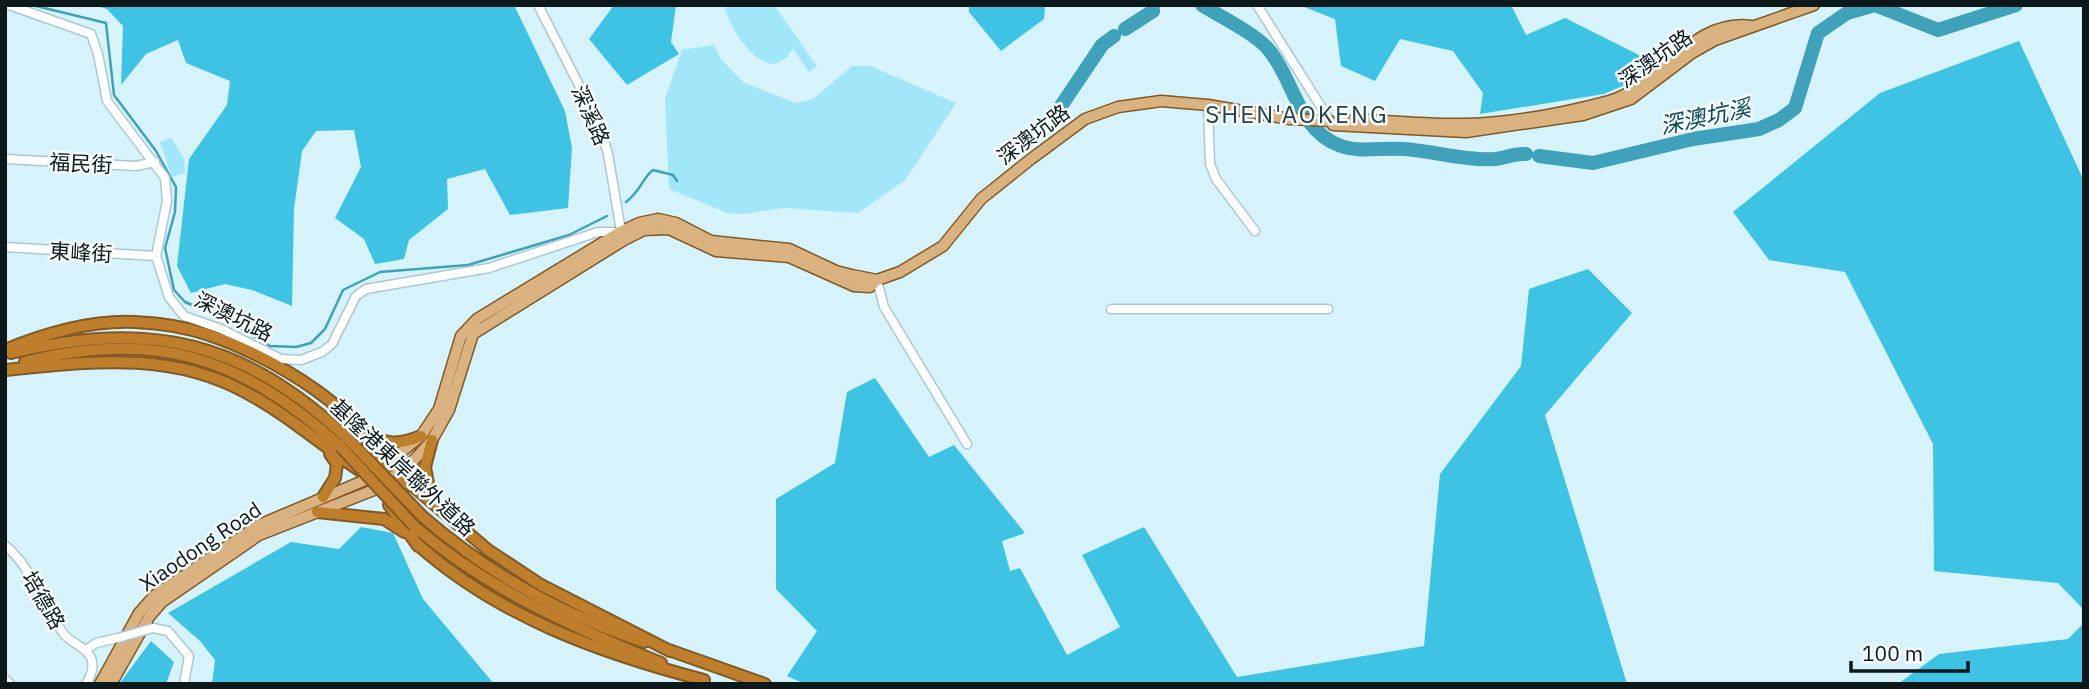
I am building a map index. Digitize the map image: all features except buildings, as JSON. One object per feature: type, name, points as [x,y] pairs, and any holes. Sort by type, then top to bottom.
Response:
[{"type":"highway","points":[[5,353],[25,342],[98,323],[136,322],[208,334],[276,364],[384,444],[402,444],[427,438],[425,467],[430,499]]},
{"type":"highway","name":"基隆港東岸聯外道路","points":[[5,353],[102,337],[157,339],[232,358],[265,375],[344,443],[451,542],[528,590],[585,620],[765,684]]},
{"type":"highway","name":"基隆港東岸聯外道路","points":[[5,368],[79,351],[112,348],[183,355],[216,363],[307,411]]},
{"type":"highway","points":[[5,368],[86,360],[141,362],[217,379],[247,393],[312,439],[381,479],[404,482],[430,499],[488,550],[541,585],[670,651]]},
{"type":"highway","points":[[343,412],[375,450],[381,479],[418,545]]},
{"type":"highway","points":[[312,439],[337,464],[335,478],[323,497]]},
{"type":"highway","name":"基隆港東岸聯外道路","points":[[344,443],[414,526],[443,551],[521,601],[611,643],[709,682]]},
{"type":"highway","points":[[317,512],[384,519],[397,525],[467,584],[545,625],[624,659],[709,682]]},
{"type":"main road","name":"深澳坑路","points":[[622,236],[639,223],[664,219],[711,240],[789,249],[836,271],[877,279],[900,272],[943,246],[981,199],[1085,119],[1138,102],[1208,104],[1327,121],[1339,118],[1465,124],[1530,116],[1611,100],[1645,81],[1705,35],[1736,24],[1751,26],[1783,19],[1814,5]]},
{"type":"main road","name":"Xiaodong Road","points":[[111,684],[149,617],[162,602],[259,535],[317,512],[381,479],[427,438],[449,410],[473,334],[622,236]]},
{"type":"main road","name":"Xiaodong Road","points":[[100,684],[139,613],[154,596],[258,525],[323,497],[381,479]]},
{"type":"street","name":"深澳坑路","points":[[9,5],[91,34],[99,54],[107,101],[155,162],[168,189],[156,256],[169,297],[184,316],[221,329],[282,359],[301,360],[322,352],[332,344],[356,296],[366,289],[489,268],[598,232],[622,236]]},
{"type":"street","name":"深溪路","points":[[538,5],[600,126],[608,153],[622,236]]},
{"type":"street","points":[[1257,5],[1327,121]]},
{"type":"street","points":[[1208,104],[1210,164],[1216,180],[1255,232]]},
{"type":"street","name":"福民街","points":[[5,159],[136,166],[155,162]]},
{"type":"street","name":"東峰街","points":[[5,247],[156,256]]},
{"type":"street","points":[[877,279],[884,307],[967,444]]},
{"type":"street","points":[[1111,309],[1328,309]]},
{"type":"street","name":"培德路","points":[[5,545],[24,566],[68,639],[86,650]]},
{"type":"street","points":[[86,684],[93,667],[86,650],[96,643],[153,628],[168,631],[189,656],[184,684]]},
{"type":"street","points":[[5,678],[10,684]]},
{"type":"shaded area","points":[[93,5],[514,5],[565,111],[572,148],[568,208],[510,215],[485,169],[447,179],[448,209],[409,240],[404,259],[375,264],[364,239],[335,218],[361,167],[354,130],[316,131],[302,151],[294,209],[292,306],[252,290],[225,284],[191,293],[177,266],[189,159],[227,105],[230,81],[186,63],[178,40],[146,54],[121,85],[123,26],[107,9]]},
{"type":"shaded area","points":[[614,5],[676,5],[671,42],[679,54],[627,85],[589,39]]},
{"type":"shaded area","points":[[724,5],[774,5],[817,66],[809,72],[793,49],[786,58],[775,64],[758,58],[742,42],[730,23]]},
{"type":"shaded area","points":[[969,5],[1045,5],[1044,19],[1001,51],[969,12]]},
{"type":"shaded area","points":[[1299,5],[1511,5],[1526,35],[1565,18],[1639,55],[1643,77],[1604,94],[1480,114],[1483,93],[1453,51],[1400,39],[1375,81],[1341,66],[1335,19]]},
{"type":"shaded area","points":[[2019,41],[2084,181],[2084,610],[2058,583],[1934,571],[1933,444],[1845,272],[1769,260],[1733,212],[1880,93]]},
{"type":"shaded area","points":[[714,45],[721,59],[744,83],[796,103],[813,99],[852,66],[870,66],[956,103],[905,180],[858,213],[784,208],[743,214],[728,213],[669,189],[665,99],[682,50]]},
{"type":"shaded area","points":[[171,138],[184,158],[185,173],[172,177],[160,142]]},
{"type":"shaded area","points":[[1588,269],[1632,313],[1545,415],[1627,684],[805,684],[787,676],[817,631],[776,589],[776,499],[835,463],[847,392],[875,378],[929,457],[954,445],[1025,533],[1002,541],[1010,571],[1020,568],[1067,655],[1120,627],[1082,555],[1144,527],[1237,677],[1424,646],[1440,474],[1521,366],[1529,289]]},
{"type":"shaded area","points":[[361,527],[393,533],[423,599],[494,684],[212,684],[215,660],[200,641],[168,613],[291,542],[339,549]]},
{"type":"shaded area","points":[[2084,623],[2084,684],[1898,684],[1939,654],[2068,639]]},
{"type":"shaded area","points":[[151,641],[174,662],[166,684],[119,684]]},
{"type":"waterway","points":[[32,5],[106,23],[114,95],[156,151],[176,187],[175,212],[165,248],[174,290],[185,302],[227,320],[270,346],[296,347],[311,343],[325,329],[343,290],[380,272],[468,265],[569,235],[607,216]]},
{"type":"waterway","name":"深澳坑溪","points":[[1125,29],[1153,11],[1152,5]]},
{"type":"waterway","name":"深澳坑溪","points":[[1202,5],[1247,32],[1269,50],[1306,117],[1327,139],[1341,146],[1356,149],[1404,149],[1484,159],[1526,154]]},
{"type":"waterway","name":"深澳坑溪","points":[[1539,156],[1593,163],[1693,139],[1759,129],[1779,120],[1795,108],[1818,33],[1847,13],[1875,5],[1938,30],[2016,5]]},
{"type":"waterway","name":"深澳坑溪","points":[[1061,106],[1102,45],[1114,36]]},
{"type":"waterway","points":[[626,202],[653,170],[673,175],[677,181]]},
{"type":"district","name":"SHEN'AOKENG","points":[[1297,114]]}]
